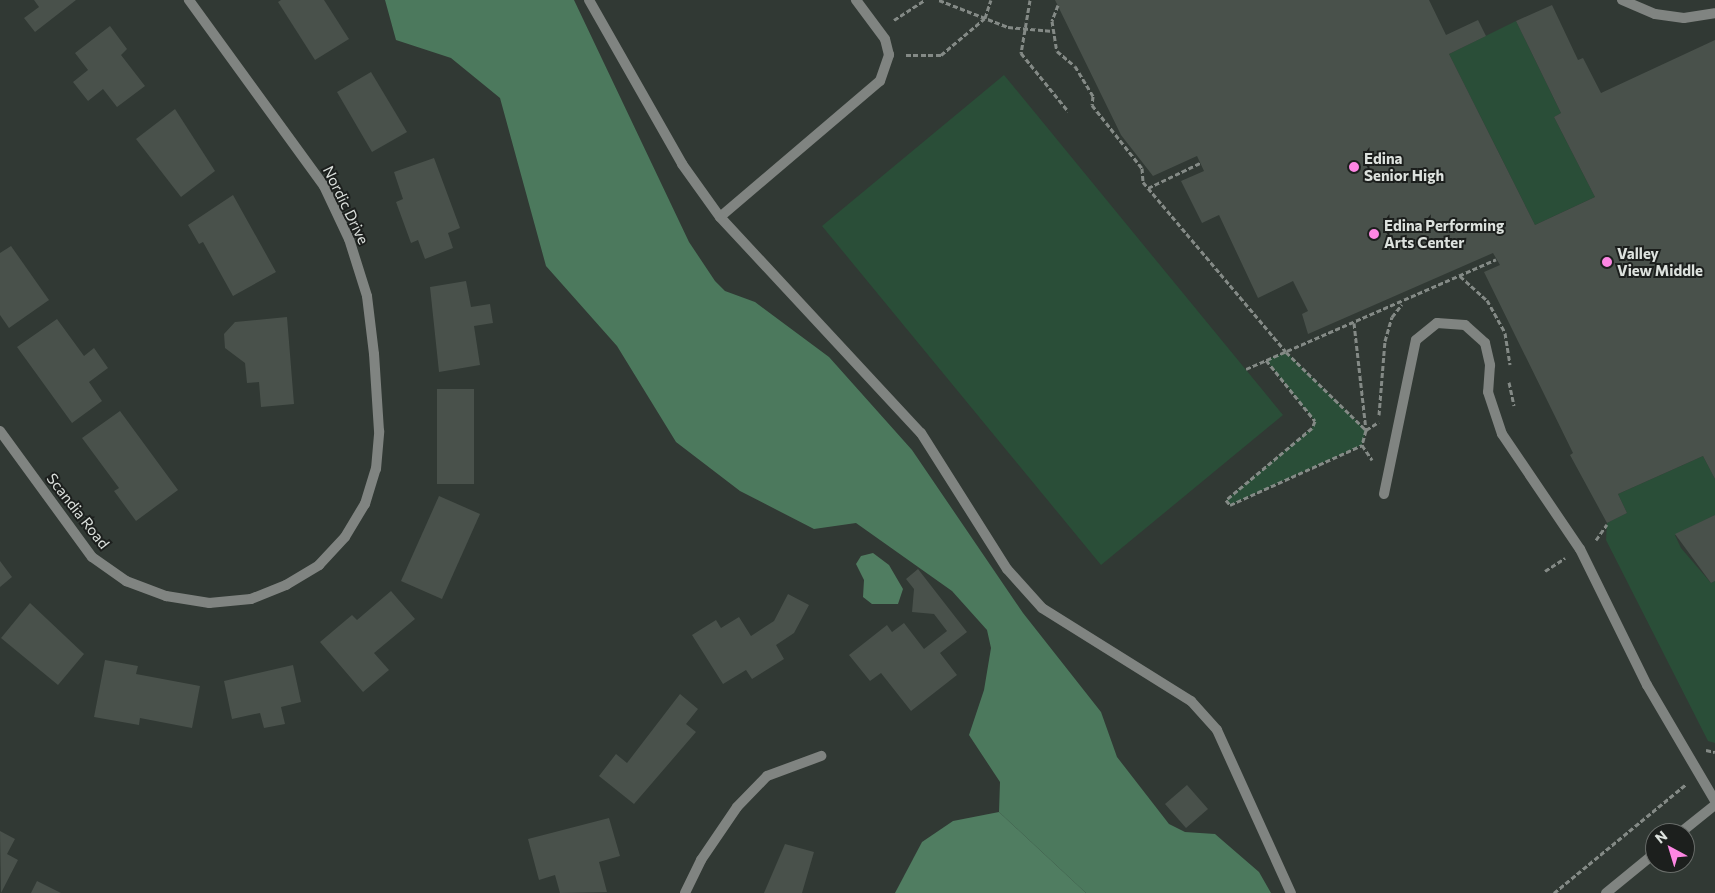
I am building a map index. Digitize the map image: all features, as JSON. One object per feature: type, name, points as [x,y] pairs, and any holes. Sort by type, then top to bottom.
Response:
[{"type":"street","name":"Nordic Drive","points":[[189,0],[324,186],[349,239],[367,296],[378,431]]},
{"type":"street","points":[[589,0],[682,164],[720,217],[921,433],[1007,570],[1042,608],[1191,701],[1216,730],[1290,893]]},
{"type":"street","points":[[720,217],[866,95],[880,81],[889,55],[879,31],[856,0]]},
{"type":"street","points":[[1622,0],[1674,17],[1715,13]]},
{"type":"street","points":[[1384,494],[1416,340],[1437,323],[1465,325],[1485,343],[1490,365],[1488,392],[1502,434],[1580,549],[1647,685],[1715,803],[1692,823]]},
{"type":"street","name":"Scandia Road","points":[[0,431],[92,557],[126,581],[166,596],[208,603],[251,598],[286,585],[319,565],[345,538],[364,504],[376,469],[378,431]]},
{"type":"street","points":[[685,893],[701,860],[737,807],[767,776],[821,756]]},
{"type":"street","points":[[1606,893],[1645,861]]},
{"type":"path","points":[[879,31],[925,0]]},
{"type":"path","points":[[939,0],[1022,30],[1053,31]]},
{"type":"path","points":[[889,55],[941,55],[985,18],[991,0]]},
{"type":"path","points":[[1030,0],[1022,30],[1021,53],[1068,110]]},
{"type":"path","points":[[1058,5],[1053,31],[1057,51],[1075,66],[1093,96],[1092,105],[1142,168],[1148,188],[1286,352],[1366,430]]},
{"type":"path","points":[[1148,188],[1200,163]]},
{"type":"path","points":[[1246,369],[1403,302],[1496,259]]},
{"type":"path","points":[[1366,430],[1379,424],[1385,341],[1392,317],[1403,302]]},
{"type":"path","points":[[1354,322],[1366,430],[1362,445],[1375,466]]},
{"type":"path","points":[[1266,360],[1315,421],[1312,428],[1226,500],[1230,505],[1362,445]]},
{"type":"path","points":[[1554,893],[1698,774]]},
{"type":"shaded area","points":[[385,0],[574,0],[689,242],[715,281],[725,291],[755,302],[829,357],[912,450],[1023,613],[1101,712],[1117,757],[1169,824],[1185,832],[1215,834],[1259,872],[1271,893],[1086,893],[999,812],[1000,782],[969,735],[984,690],[991,648],[987,630],[952,591],[856,523],[814,529],[740,491],[676,442],[617,346],[546,266],[500,98],[451,58],[396,40]]},
{"type":"shaded area","points":[[1516,21],[1561,113],[1554,117],[1595,197],[1535,225],[1449,54]]},
{"type":"shaded area","points":[[1004,75],[1283,415],[1101,565],[822,226]]},
{"type":"shaded area","points":[[1286,352],[1366,430],[1362,445],[1230,505],[1226,500],[1312,428],[1315,421],[1266,360]]},
{"type":"shaded area","points":[[1703,456],[1715,479],[1715,515],[1675,535],[1681,548],[1711,583],[1715,581],[1715,743],[1708,741],[1606,540],[1607,523],[1627,513],[1618,494]]},
{"type":"shaded area","points":[[873,553],[889,565],[903,589],[898,604],[872,604],[863,597],[864,580],[856,564],[861,556]]},
{"type":"shaded area","points":[[999,812],[1086,893],[895,893],[922,842],[953,821]]},
{"type":"building","points":[[34,0],[76,0],[35,32],[24,18],[39,7]]},
{"type":"building","points":[[281,0],[324,0],[349,39],[315,60],[278,2]]},
{"type":"building","points":[[1055,0],[1429,0],[1446,35],[1478,20],[1486,36],[1449,54],[1535,225],[1595,197],[1554,117],[1561,113],[1516,21],[1552,5],[1578,60],[1583,58],[1601,93],[1715,40],[1715,479],[1703,456],[1618,494],[1627,513],[1607,523],[1570,455],[1573,453],[1484,272],[1500,265],[1493,253],[1308,334],[1302,314],[1308,311],[1293,281],[1258,298],[1219,215],[1202,223],[1181,181],[1204,171],[1197,156],[1153,176],[1121,135]]},
{"type":"building","points":[[110,26],[127,49],[121,55],[145,86],[117,107],[103,89],[88,101],[73,82],[88,70],[75,53]]},
{"type":"building","points":[[371,72],[407,132],[372,152],[337,92]]},
{"type":"building","points":[[175,109],[215,171],[181,197],[136,139]]},
{"type":"building","points":[[434,158],[460,228],[448,233],[453,248],[425,259],[418,240],[411,243],[396,202],[403,199],[394,172]]},
{"type":"building","points":[[233,195],[276,272],[233,296],[203,242],[199,244],[188,225]]},
{"type":"building","points":[[11,246],[49,300],[9,328],[0,315],[0,253]]},
{"type":"building","points":[[466,281],[471,307],[490,304],[493,323],[474,326],[480,365],[439,372],[430,287]]},
{"type":"building","points":[[287,317],[294,404],[261,407],[259,382],[247,383],[245,363],[225,348],[224,334],[235,322]]},
{"type":"building","points":[[57,319],[84,356],[94,348],[108,368],[89,382],[102,401],[72,423],[17,347]]},
{"type":"building","points":[[437,389],[474,389],[474,484],[437,484]]},
{"type":"building","points":[[120,411],[178,490],[136,521],[114,491],[119,488],[82,438]]},
{"type":"building","points":[[439,496],[480,514],[442,599],[401,581]]},
{"type":"building","points":[[1715,515],[1715,581],[1711,583],[1675,534]]},
{"type":"building","points":[[0,561],[12,577],[0,587]]},
{"type":"building","points":[[918,569],[967,632],[940,653],[957,675],[911,711],[881,673],[870,681],[849,655],[887,625],[892,632],[904,623],[924,649],[947,631],[934,614],[912,612],[914,589],[906,579]]},
{"type":"building","points":[[391,591],[415,619],[374,653],[389,670],[363,692],[320,642],[352,615],[357,620]]},
{"type":"building","points":[[788,594],[809,605],[794,633],[776,645],[784,659],[752,679],[746,670],[723,684],[692,635],[716,620],[721,628],[739,617],[751,636],[774,621]]},
{"type":"building","points":[[30,603],[84,654],[58,685],[1,638]]},
{"type":"building","points":[[105,660],[138,666],[136,674],[200,686],[192,728],[140,718],[139,725],[94,717]]},
{"type":"building","points":[[293,665],[301,702],[281,707],[285,724],[264,728],[260,713],[232,719],[224,681]]},
{"type":"building","points":[[680,694],[698,709],[686,724],[696,732],[634,804],[599,776],[616,754],[627,763]]},
{"type":"building","points":[[1187,785],[1208,809],[1186,828],[1165,804]]},
{"type":"building","points":[[609,818],[620,856],[599,862],[607,892],[560,893],[555,875],[539,880],[528,839]]},
{"type":"building","points":[[0,831],[15,839],[7,854],[18,860],[1,893]]},
{"type":"building","points":[[785,844],[814,852],[802,893],[764,893]]},
{"type":"building","points":[[37,881],[61,893],[31,893]]},
{"type":"place","name":"Edina Senior High","points":[[1354,167]]},
{"type":"place","name":"Edina Performing Arts Center","points":[[1374,234]]},
{"type":"place","name":"Valley View Middle","points":[[1607,262]]}]
